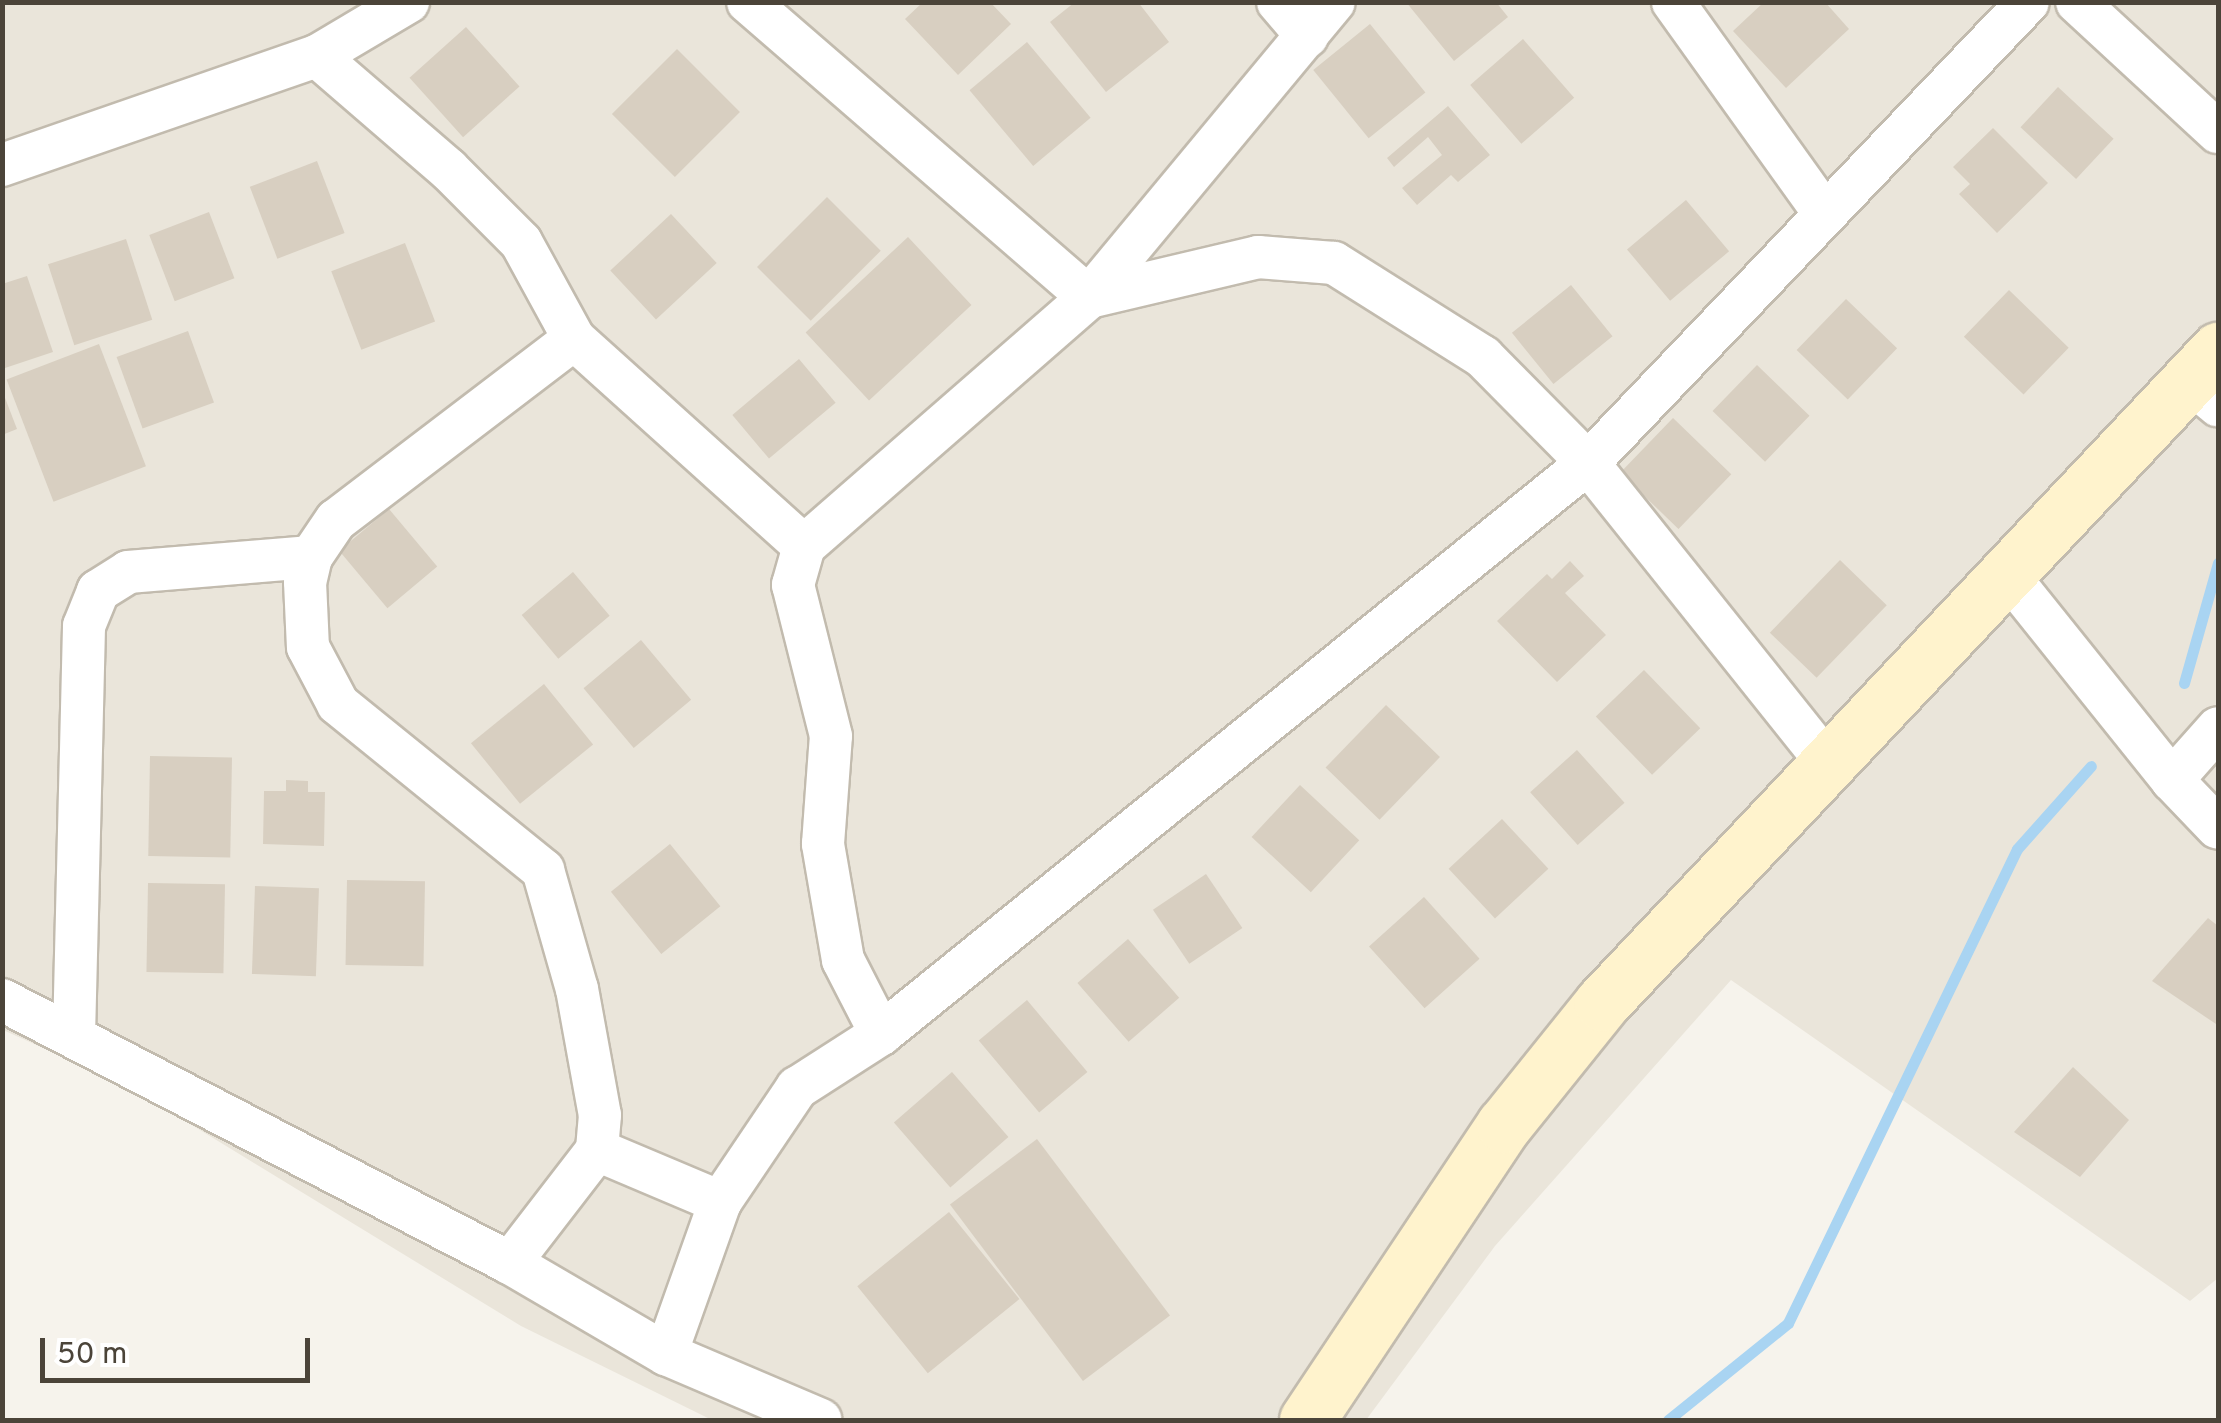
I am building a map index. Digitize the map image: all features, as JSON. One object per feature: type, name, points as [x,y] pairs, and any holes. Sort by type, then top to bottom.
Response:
[{"type":"street","points":[[2,165],[317,56],[408,2]]},
{"type":"street","points":[[748,2],[1090,298]]},
{"type":"street","points":[[1278,2],[1306,36]]},
{"type":"street","points":[[881,1034],[843,960],[823,844],[831,736],[793,585],[804,546],[1090,298],[1334,2]]},
{"type":"street","points":[[1673,2],[1825,214]]},
{"type":"street","points":[[666,1354],[720,1202],[797,1088],[881,1034],[1588,463],[2028,2]]},
{"type":"street","points":[[2077,2],[2218,132]]},
{"type":"street","points":[[317,56],[448,169],[521,242],[574,339],[804,546]]},
{"type":"street","points":[[1090,298],[1258,257],[1334,263],[1483,357],[1588,463],[1828,764]]},
{"type":"street","points":[[510,1263],[597,1150],[600,1115],[577,990],[542,870],[338,704],[308,647],[304,582],[311,558],[336,520],[574,339]]},
{"type":"street","points":[[1307,1420],[1460,1189],[1552,1063],[2007,574],[2209,379]]},
{"type":"street","points":[[74,1036],[84,626],[98,591],[128,572],[311,558]]},
{"type":"street","points":[[2007,574],[2172,780],[2218,828]]},
{"type":"street","points":[[2172,780],[2218,728]]},
{"type":"street","points":[[2,1000],[510,1263],[666,1354],[821,1420]]},
{"type":"street","points":[[597,1150],[720,1202]]},
{"type":"shaded area","points":[[3,3],[2218,3],[2218,1278],[2190,1301],[1731,980],[1495,1246],[1366,1420],[712,1420],[521,1326],[128,1086],[3,1030]]},
{"type":"building","points":[[923,2],[990,2],[1011,24],[958,75],[905,19]]},
{"type":"building","points":[[1075,2],[1138,2],[1169,42],[1106,92],[1050,22]]},
{"type":"building","points":[[1406,2],[1496,2],[1508,17],[1454,61]]},
{"type":"building","points":[[1764,2],[1825,2],[1849,29],[1786,88],[1733,31]]},
{"type":"building","points":[[1370,24],[1425,92],[1369,138],[1313,70]]},
{"type":"building","points":[[466,27],[520,86],[463,137],[410,78]]},
{"type":"building","points":[[1523,39],[1574,98],[1521,144],[1470,85]]},
{"type":"building","points":[[1027,42],[1091,118],[1033,166],[970,90]]},
{"type":"building","points":[[677,49],[740,112],[675,177],[612,114]]},
{"type":"building","points":[[2058,87],[2114,139],[2076,179],[2020,127]]},
{"type":"building","points":[[1448,106],[1490,155],[1458,182],[1451,175],[1417,205],[1402,188],[1442,155],[1428,137],[1394,167],[1387,158]]},
{"type":"building","points":[[1993,128],[2048,183],[1997,233],[1959,194],[1970,184],[1953,167]]},
{"type":"building","points":[[317,161],[345,233],[277,259],[250,187]]},
{"type":"building","points":[[827,197],[881,251],[811,321],[757,267]]},
{"type":"building","points":[[1686,200],[1729,251],[1670,301],[1627,249]]},
{"type":"building","points":[[209,212],[234,278],[175,301],[149,235]]},
{"type":"building","points":[[671,214],[717,263],[656,320],[610,271]]},
{"type":"building","points":[[908,237],[971,305],[869,400],[806,332]]},
{"type":"building","points":[[126,239],[152,320],[74,345],[48,264]]},
{"type":"building","points":[[405,243],[435,321],[361,350],[331,271]]},
{"type":"building","points":[[27,276],[53,352],[2,369],[2,284]]},
{"type":"building","points":[[1571,285],[1613,336],[1553,384],[1512,333]]},
{"type":"building","points":[[2009,290],[2069,348],[2024,394],[1964,337]]},
{"type":"building","points":[[1846,299],[1897,348],[1848,399],[1797,350]]},
{"type":"building","points":[[188,331],[214,402],[143,428],[117,357]]},
{"type":"building","points":[[99,344],[146,466],[54,502],[7,379]]},
{"type":"building","points":[[799,359],[836,403],[769,459],[732,415]]},
{"type":"building","points":[[1757,365],[1810,416],[1765,462],[1713,411]]},
{"type":"building","points":[[2,390],[17,429],[2,435]]},
{"type":"building","points":[[1673,418],[1731,474],[1678,529],[1620,473]]},
{"type":"building","points":[[389,509],[437,566],[387,608],[339,551]]},
{"type":"building","points":[[1840,560],[1887,605],[1817,678],[1770,633]]},
{"type":"building","points":[[1570,561],[1584,576],[1565,593],[1606,635],[1557,682],[1497,621],[1547,574],[1552,579]]},
{"type":"building","points":[[573,572],[610,616],[558,659],[522,615]]},
{"type":"building","points":[[641,640],[691,700],[634,748],[584,688]]},
{"type":"building","points":[[1644,670],[1700,728],[1652,775],[1596,717]]},
{"type":"building","points":[[544,684],[593,745],[520,804],[471,743]]},
{"type":"building","points":[[1386,705],[1440,757],[1380,820],[1326,768]]},
{"type":"building","points":[[1577,750],[1625,803],[1578,845],[1530,792]]},
{"type":"building","points":[[150,756],[232,757],[230,857],[148,856]]},
{"type":"building","points":[[286,780],[308,781],[308,792],[325,792],[324,846],[263,844],[264,791],[286,791]]},
{"type":"building","points":[[1300,785],[1359,840],[1311,892],[1252,837]]},
{"type":"building","points":[[1502,819],[1548,869],[1495,919],[1449,869]]},
{"type":"building","points":[[670,844],[720,906],[661,954],[611,892]]},
{"type":"building","points":[[1206,874],[1242,928],[1189,964],[1153,910]]},
{"type":"building","points":[[347,880],[425,881],[424,966],[346,965]]},
{"type":"building","points":[[148,883],[225,884],[223,973],[146,972]]},
{"type":"building","points":[[255,886],[319,888],[316,976],[252,974]]},
{"type":"building","points":[[1424,897],[1480,959],[1425,1008],[1369,947]]},
{"type":"building","points":[[2208,918],[2218,926],[2216,1024],[2152,981]]},
{"type":"building","points":[[1128,939],[1179,998],[1129,1042],[1077,983]]},
{"type":"building","points":[[1027,1000],[1087,1072],[1039,1113],[979,1040]]},
{"type":"building","points":[[2073,1067],[2129,1120],[2080,1177],[2014,1132]]},
{"type":"building","points":[[952,1072],[1008,1137],[950,1187],[894,1123]]},
{"type":"building","points":[[1037,1139],[1170,1315],[1083,1381],[950,1205]]},
{"type":"building","points":[[949,1212],[1019,1299],[928,1373],[857,1286]]},
{"type":"waterway","points":[[2184,683],[2218,563]]},
{"type":"waterway","points":[[1668,1420],[1788,1323],[2017,849],[2091,766]]}]
